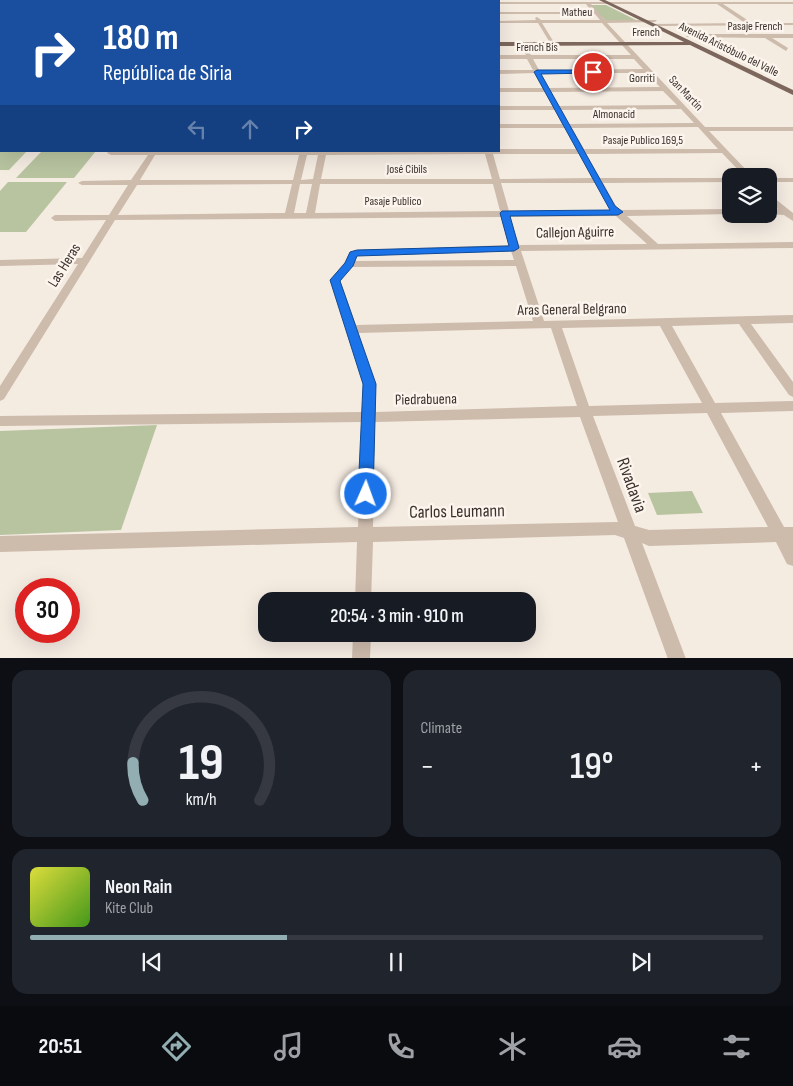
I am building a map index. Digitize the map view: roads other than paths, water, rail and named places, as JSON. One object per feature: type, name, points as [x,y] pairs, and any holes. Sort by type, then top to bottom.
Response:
[{"type":"main road","name":"Avenida Aristóbulo del Valle","points":[[601,0],[618,4],[791,89]]},
{"type":"main road","name":"Avenida Aristóbulo del Valle","points":[[609,2],[647,22],[662,24],[691,40]]},
{"type":"main road","name":"French","points":[[500,42],[691,40],[703,43]]},
{"type":"main road","name":"French","points":[[500,42],[522,44],[551,42]]},
{"type":"main road","name":"Avenida Aristóbulo del Valle","points":[[703,43],[791,89]]},
{"type":"street","points":[[645,0],[649,4]]},
{"type":"street","points":[[788,0],[793,3]]},
{"type":"street","points":[[618,4],[752,1],[793,3]]},
{"type":"street","points":[[526,2],[551,42]]},
{"type":"street","points":[[500,3],[587,4],[609,2]]},
{"type":"street","points":[[714,2],[750,24]]},
{"type":"street","name":"San Martín","points":[[587,4],[740,168]]},
{"type":"street","points":[[500,13],[596,13]]},
{"type":"street","name":"Matheu","points":[[500,22],[647,22]]},
{"type":"street","points":[[662,24],[791,25]]},
{"type":"street","points":[[766,36],[786,49]]},
{"type":"street","name":"Pasaje French","points":[[691,40],[793,36]]},
{"type":"street","points":[[768,43],[793,43]]},
{"type":"street","points":[[522,44],[612,207],[655,246]]},
{"type":"street","name":"French Bis","points":[[500,57],[635,57]]},
{"type":"street","points":[[500,72],[648,71]]},
{"type":"street","name":"Gorriti","points":[[500,90],[665,89]]},
{"type":"street","points":[[500,108],[682,107]]},
{"type":"street","name":"Almonacid","points":[[500,126],[793,129]]},
{"type":"street","name":"Pasaje Publico 169,5","points":[[500,151],[724,151]]},
{"type":"street","name":"Las Heras","points":[[0,396],[153,152]]},
{"type":"street","points":[[289,214],[304,152]]},
{"type":"street","points":[[310,214],[323,152]]},
{"type":"street","name":"Pasaje Publico 169,5","points":[[111,153],[323,152]]},
{"type":"street","points":[[488,152],[514,248],[538,324]]},
{"type":"street","name":"José Cibils","points":[[82,184],[722,180]]},
{"type":"street","points":[[777,180],[793,180]]},
{"type":"street","points":[[777,205],[793,218]]},
{"type":"street","name":"Pasaje Publico","points":[[56,218],[289,214],[722,212]]},
{"type":"street","points":[[777,212],[784,212]]},
{"type":"street","name":"Callejon Aguirre","points":[[349,264],[353,254],[357,253],[514,248],[793,245]]},
{"type":"street","points":[[0,263],[84,262]]},
{"type":"street","points":[[363,592],[369,417],[368,376],[335,280],[349,264],[519,263]]},
{"type":"street","name":"Aras General Belgrano","points":[[352,329],[793,319]]},
{"type":"street","points":[[742,320],[793,392]]},
{"type":"street","points":[[664,322],[712,409],[786,534],[793,558]]},
{"type":"street","name":"Rivadavia","points":[[555,324],[585,412],[677,658]]},
{"type":"street","name":"Piedrabuena","points":[[0,422],[369,417],[793,406]]},
{"type":"street","name":"Carlos Leumann","points":[[0,544],[364,533],[614,528],[649,538],[786,534]]},
{"type":"street","points":[[361,658],[362,642]]}]
